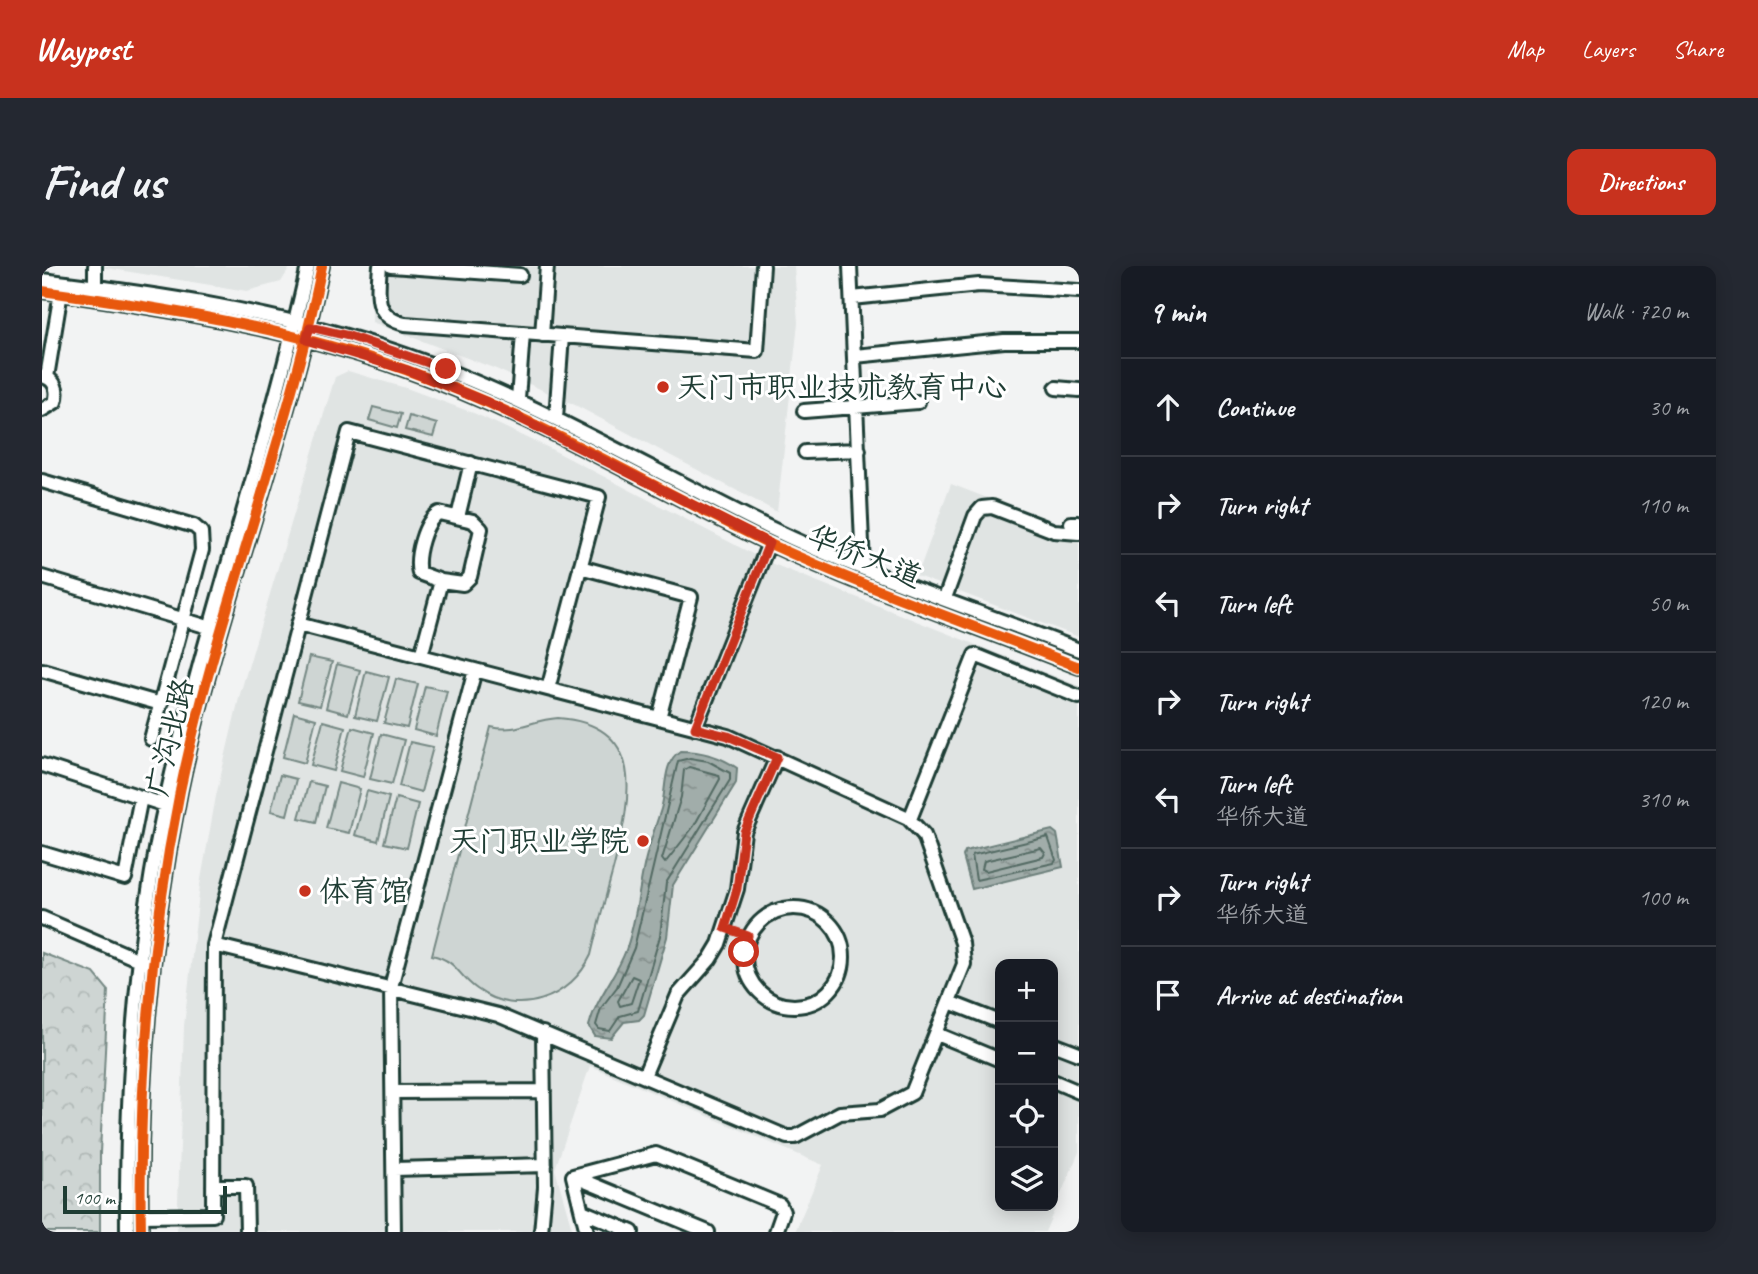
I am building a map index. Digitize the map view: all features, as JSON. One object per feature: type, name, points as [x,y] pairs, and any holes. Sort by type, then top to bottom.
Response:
[{"type":"street","points":[[95,266],[95,287]]},
{"type":"street","name":"广沟北路","points":[[141,1232],[146,967],[216,630],[294,330],[308,266]]},
{"type":"street","name":"广沟北路","points":[[127,1232],[129,1114],[165,804],[308,333],[322,266]]},
{"type":"street","points":[[380,266],[377,300],[385,317],[393,322],[757,351],[764,266]]},
{"type":"street","points":[[391,266],[520,275]]},
{"type":"street","points":[[542,335],[547,266]]},
{"type":"street","points":[[850,266],[863,566]]},
{"type":"street","name":"华侨大道","points":[[42,280],[62,288],[172,311],[294,330]]},
{"type":"street","points":[[852,298],[979,285],[1079,291]]},
{"type":"street","name":"华侨大道","points":[[42,291],[95,287],[391,349],[518,399],[771,529],[1079,650]]},
{"type":"street","points":[[42,410],[51,407],[57,397],[55,385],[45,376],[62,288]]},
{"type":"street","name":"华侨大道","points":[[308,333],[487,402],[769,543],[1079,667]]},
{"type":"street","points":[[518,399],[523,333]]},
{"type":"street","points":[[556,418],[562,336]]},
{"type":"street","points":[[855,356],[1004,341],[1079,341]]},
{"type":"street","points":[[1056,388],[1079,390]]},
{"type":"street","points":[[804,411],[918,402]]},
{"type":"street","points":[[141,1216],[213,1215],[214,945],[349,432],[598,497],[548,689]]},
{"type":"street","points":[[805,453],[859,450]]},
{"type":"street","points":[[458,517],[471,463]]},
{"type":"street","points":[[42,481],[194,526],[201,532],[202,550],[151,738]]},
{"type":"street","points":[[945,598],[975,516],[982,508],[992,507],[1059,532],[1076,526]]},
{"type":"street","points":[[439,513],[458,517],[478,524],[481,534],[467,581],[457,586],[423,577],[418,562],[429,520],[439,513]]},
{"type":"street","points":[[695,728],[769,543]]},
{"type":"street","points":[[580,567],[691,597],[659,718]]},
{"type":"street","points":[[42,578],[216,630]]},
{"type":"street","points":[[421,656],[440,582]]},
{"type":"street","points":[[214,945],[498,1015],[779,1134],[795,1137],[840,1113],[880,1110],[903,1100],[917,1084],[964,964],[964,953],[924,835],[910,819],[728,736],[298,624]]},
{"type":"street","points":[[910,819],[975,655],[1079,697]]},
{"type":"street","points":[[42,670],[160,704]]},
{"type":"street","points":[[394,1232],[391,987],[475,670]]},
{"type":"street","points":[[644,1076],[672,1005],[684,987],[710,959],[725,928],[737,889],[744,832],[777,757]]},
{"type":"street","points":[[42,765],[165,804]]},
{"type":"street","points":[[42,853],[125,878],[141,797]]},
{"type":"street","points":[[803,908],[818,914],[831,924],[843,953],[842,970],[835,985],[824,997],[793,1007],[777,1004],[762,996],[751,984],[745,968],[744,952],[748,936],[758,923],[779,911],[803,908]]},
{"type":"street","points":[[42,918],[146,967]]},
{"type":"street","points":[[42,926],[146,967]]},
{"type":"street","points":[[725,928],[748,936]]},
{"type":"street","points":[[949,1002],[998,1022]]},
{"type":"street","points":[[541,1232],[545,1165],[543,1033]]},
{"type":"street","points":[[937,1034],[995,1058]]},
{"type":"street","points":[[1058,1046],[1079,1054]]},
{"type":"street","points":[[1058,1083],[1079,1092]]},
{"type":"street","points":[[393,1092],[544,1091]]},
{"type":"street","points":[[573,1176],[640,1156],[667,1157],[780,1205],[783,1212],[776,1232]]},
{"type":"street","points":[[394,1168],[545,1165]]},
{"type":"street","points":[[573,1176],[587,1232]]},
{"type":"street","points":[[573,1176],[708,1232]]},
{"type":"street","points":[[214,1186],[246,1186],[247,1232]]},
{"type":"street","points":[[582,1211],[632,1232]]},
{"type":"shaded area","points":[[94,266],[291,266],[281,282],[247,291]]},
{"type":"shaded area","name":"天门市职业技术教育中心","points":[[372,266],[794,266],[798,323],[777,512],[575,405],[496,369],[372,322]]},
{"type":"shaded area","name":"天门职业学院","points":[[348,371],[409,389],[476,414],[547,447],[768,562],[1079,686],[1079,1152],[1058,1201],[1058,959],[995,959],[995,1211],[1054,1211],[1045,1232],[795,1232],[823,1165],[590,1066],[555,1169],[573,1232],[177,1232],[184,1026],[200,885],[216,796],[240,694],[335,377]]},
{"type":"shaded area","points":[[951,484],[1057,525],[1079,525],[1079,637],[917,576]]},
{"type":"green space","points":[[373,407],[401,414],[397,428],[369,420]]},
{"type":"green space","points":[[409,416],[437,424],[433,437],[405,430]]},
{"type":"green space","points":[[309,657],[332,662],[320,706],[298,701]]},
{"type":"green space","points":[[337,664],[360,670],[348,714],[326,708]]},
{"type":"green space","points":[[366,671],[389,677],[377,721],[355,716]]},
{"type":"green space","points":[[396,679],[418,684],[407,728],[384,723]]},
{"type":"green space","points":[[425,686],[447,691],[436,736],[414,730]]},
{"type":"green space","points":[[294,713],[316,719],[305,763],[283,757]]},
{"type":"green space","points":[[558,718],[588,724],[608,735],[621,752],[626,771],[625,818],[591,955],[582,970],[571,983],[557,993],[526,1003],[509,1002],[493,998],[477,989],[453,965],[432,955],[491,727],[517,727]]},
{"type":"green space","points":[[323,721],[345,727],[334,771],[311,765]]},
{"type":"green space","points":[[352,727],[374,733],[363,777],[340,771]]},
{"type":"green space","points":[[381,734],[404,740],[392,784],[370,779]]},
{"type":"green space","points":[[410,742],[433,747],[421,792],[399,786]]},
{"type":"green space","points":[[280,775],[296,779],[287,815],[271,811]]},
{"type":"green space","points":[[309,782],[325,786],[316,822],[299,818]]},
{"type":"green space","points":[[338,783],[360,789],[349,833],[326,828]]},
{"type":"green space","points":[[367,791],[389,797],[378,841],[355,835]]},
{"type":"green space","points":[[396,798],[418,804],[407,848],[384,843]]},
{"type":"green space","points":[[42,953],[94,973],[108,990],[100,1153],[100,1232],[42,1232]]},
{"type":"water","points":[[680,751],[710,755],[731,764],[737,768],[736,783],[673,885],[667,937],[644,1015],[639,1020],[624,1022],[611,1038],[595,1036],[589,1026],[596,1006],[626,950],[646,859],[663,802],[670,762]]},
{"type":"water","points":[[1052,830],[1057,834],[1063,867],[972,889],[963,856],[965,851]]},
{"type":"cycle path","points":[[141,1232],[142,1121],[148,1010],[161,900],[180,791],[213,659],[290,398],[322,266]]},
{"type":"cycle path","points":[[42,291],[227,321],[317,342],[406,370],[545,429],[723,521],[806,560],[1079,667]]},
{"type":"place","name":"天门市职业技术教育中心","points":[[663,387]]},
{"type":"place","name":"天门职业学院","points":[[643,841]]},
{"type":"place","name":"体育馆","points":[[305,891]]},
{"type":"route","points":[[446,369],[349,336],[310,327],[306,340],[407,370],[524,418],[769,543],[695,728],[728,736],[777,757],[744,832],[737,889],[725,928],[748,936],[744,952]]}]
